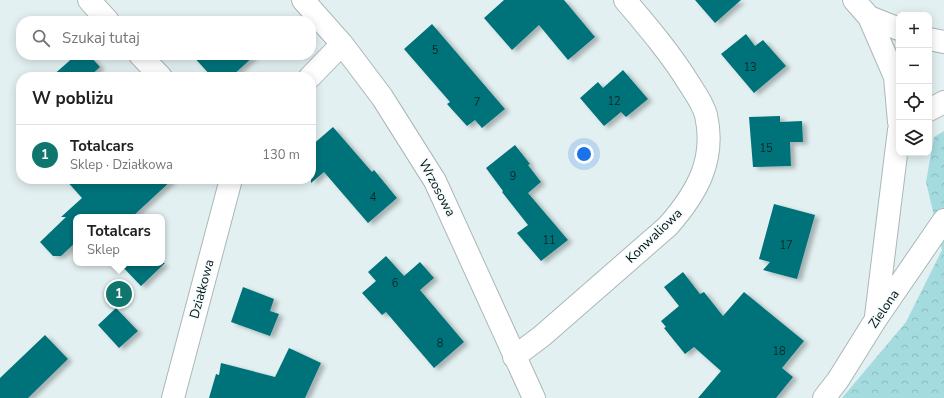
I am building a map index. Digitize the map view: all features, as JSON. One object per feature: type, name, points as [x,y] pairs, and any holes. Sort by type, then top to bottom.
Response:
[{"type":"street","points":[[89,0],[103,16]]},
{"type":"street","name":"Wrzosowa","points":[[303,0],[342,44],[382,97],[435,181],[534,398]]},
{"type":"street","name":"Konwaliowa","points":[[514,356],[542,336],[668,226],[694,192],[702,173],[706,156],[708,135],[705,113],[697,95],[664,47],[624,0]]},
{"type":"street","points":[[854,0],[869,17],[894,76],[899,120]]},
{"type":"street","points":[[869,17],[896,28]]},
{"type":"street","points":[[932,40],[944,42]]},
{"type":"street","points":[[315,72],[342,44]]},
{"type":"street","points":[[145,60],[156,72]]},
{"type":"street","points":[[932,108],[944,102]]},
{"type":"street","points":[[876,319],[896,155]]},
{"type":"street","name":"Działkowa","points":[[173,398],[230,184]]},
{"type":"street","name":"Zielona","points":[[824,398],[838,380],[876,319],[944,220]]},
{"type":"green space","points":[[944,131],[944,398],[842,398],[906,322],[942,250],[926,182],[931,156],[932,156],[934,137]]},
{"type":"building","points":[[504,0],[564,0],[595,37],[568,60],[539,25],[512,50],[484,18]]},
{"type":"building","points":[[695,0],[741,0],[715,23]]},
{"type":"building","points":[[432,24],[505,109],[482,128],[475,120],[467,126],[447,104],[450,102],[404,49]]},
{"type":"building","points":[[746,34],[755,46],[763,40],[786,66],[754,93],[721,54]]},
{"type":"building","points":[[70,60],[94,60],[100,67],[94,72],[57,72]]},
{"type":"building","points":[[197,60],[250,60],[236,72],[207,72]]},
{"type":"building","points":[[623,70],[648,99],[626,117],[621,112],[604,126],[580,98],[598,82],[603,88]]},
{"type":"building","points":[[780,116],[780,122],[802,121],[803,142],[790,142],[791,166],[753,167],[749,117]]},
{"type":"building","points":[[333,127],[372,172],[374,170],[397,198],[368,223],[324,172],[316,179],[316,142]]},
{"type":"building","points":[[515,145],[530,164],[528,165],[541,182],[528,193],[568,240],[541,261],[517,233],[528,225],[502,192],[503,191],[486,168]]},
{"type":"building","points":[[69,184],[168,184],[135,214],[73,214],[73,245],[61,256],[53,256],[40,242],[66,217],[61,217],[82,198]]},
{"type":"building","points":[[774,204],[815,215],[797,279],[763,270],[770,262],[759,259]]},
{"type":"building","points":[[386,256],[404,276],[420,262],[434,278],[420,290],[464,342],[434,368],[386,312],[382,315],[362,293],[376,281],[368,272]]},
{"type":"building","points":[[122,266],[162,266],[141,286]]},
{"type":"building","points":[[683,272],[700,294],[704,292],[723,316],[744,292],[804,341],[782,368],[793,377],[776,398],[698,398],[721,371],[694,347],[685,354],[664,328],[666,327],[661,321],[679,306],[664,287]]},
{"type":"building","points":[[243,287],[274,299],[270,311],[279,314],[270,336],[231,322]]},
{"type":"building","points":[[116,308],[138,331],[119,348],[98,325]]},
{"type":"building","points":[[45,335],[68,359],[28,398],[0,398],[0,378]]},
{"type":"building","points":[[289,348],[321,363],[305,398],[209,398],[216,374],[219,375],[221,363],[275,377]]},
{"type":"place","name":"Totalcars","points":[[119,294]]}]
